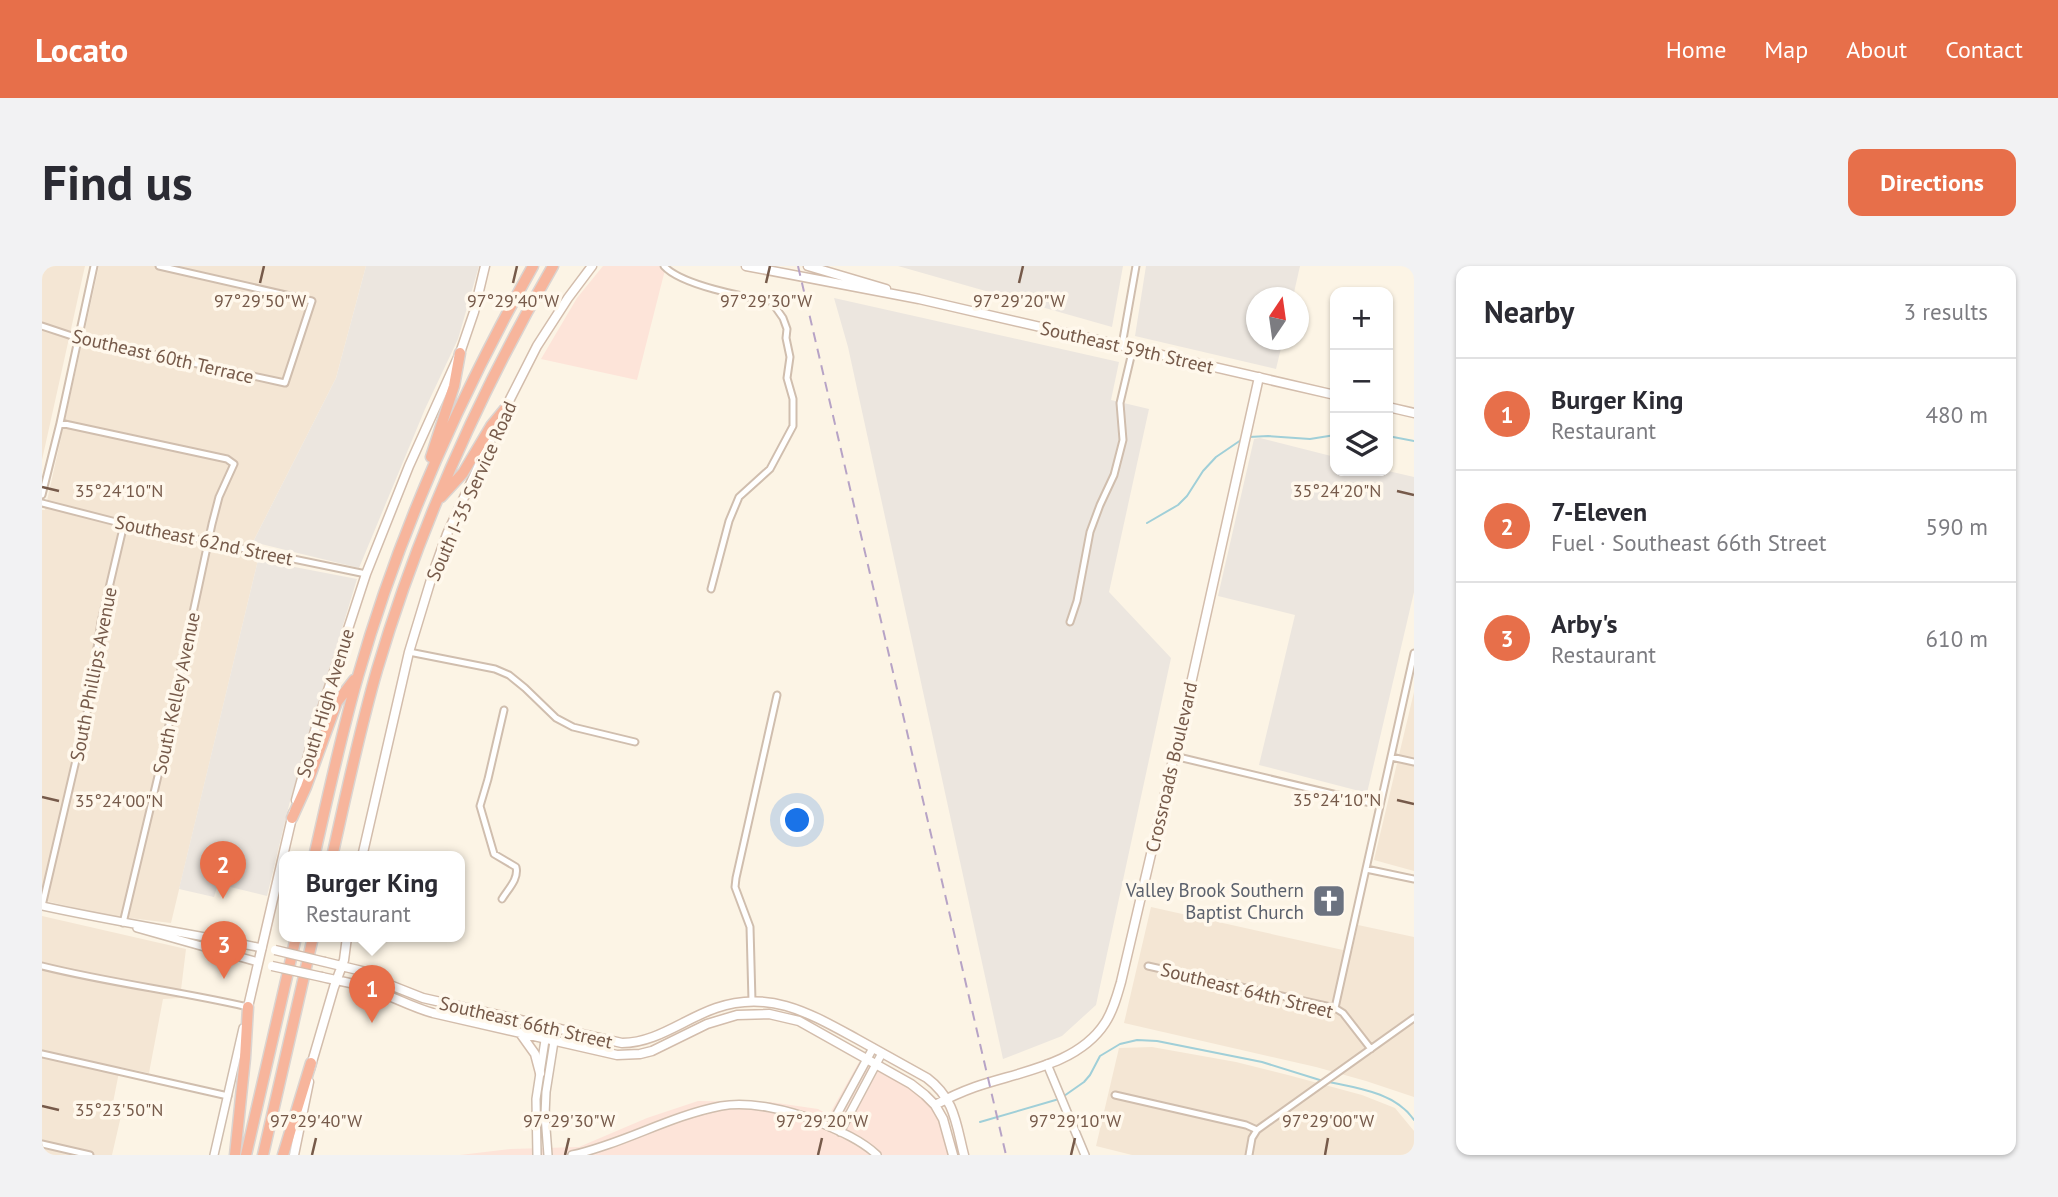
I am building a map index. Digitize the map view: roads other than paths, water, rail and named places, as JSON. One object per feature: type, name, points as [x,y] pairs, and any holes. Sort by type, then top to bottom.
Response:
[{"type":"highway","points":[[315,851],[358,674],[420,496],[477,369],[533,266]]},
{"type":"highway","points":[[333,851],[377,672],[404,585],[436,503],[489,382],[553,266]]},
{"type":"highway","points":[[420,496],[454,386],[460,353]]},
{"type":"highway","points":[[436,503],[463,473],[491,426],[505,409]]},
{"type":"highway","points":[[292,818],[337,702],[358,674]]},
{"type":"highway","points":[[246,1155],[295,942]]},
{"type":"highway","points":[[263,1155],[312,942]]},
{"type":"highway","points":[[235,1155],[248,1007]]},
{"type":"highway","points":[[283,1155],[311,1063]]},
{"type":"main road","name":"South High Avenue","points":[[284,851],[316,727],[366,574],[409,466],[460,353],[474,313],[485,266]]},
{"type":"main road","name":"Southeast 59th Street","points":[[746,266],[919,299],[1330,394]]},
{"type":"main road","name":"Southeast 59th Street","points":[[808,266],[919,299]]},
{"type":"main road","name":"South I-35 Service Road","points":[[363,851],[409,652],[447,534],[505,409],[551,323],[591,267]]},
{"type":"main road","name":"Crossroads Boulevard","points":[[935,1105],[976,1087],[1047,1064],[1083,1046],[1104,1026],[1110,1014],[1121,982],[1174,756],[1259,377]]},
{"type":"main road","points":[[1393,408],[1414,413]]},
{"type":"main road","name":"South High Avenue","points":[[248,1007],[279,874]]},
{"type":"main road","points":[[294,1155],[311,1063],[347,942]]},
{"type":"main road","name":"Southeast 66th Street","points":[[262,948],[366,972],[423,998],[609,1042],[632,1043],[654,1037],[713,1009],[752,1001],[794,1007],[818,1017],[927,1079],[939,1087],[947,1098]]},
{"type":"main road","name":"Southeast 66th Street","points":[[258,962],[362,986],[423,1010],[617,1055],[640,1054],[725,1018],[754,1013],[769,1014],[799,1021],[867,1058],[911,1084],[935,1105]]},
{"type":"main road","points":[[520,1033],[535,1054],[540,1073]]},
{"type":"main road","points":[[947,1098],[954,1112],[964,1155]]},
{"type":"main road","points":[[935,1105],[943,1119],[953,1155]]},
{"type":"street","points":[[42,495],[94,266]]},
{"type":"street","name":"Southeast 60th Terrace","points":[[42,326],[78,338],[285,383],[312,301],[159,266]]},
{"type":"street","points":[[664,266],[670,273],[708,287],[771,301],[787,329],[790,357],[787,377],[793,399],[793,426],[770,469],[739,497],[729,521],[711,589]]},
{"type":"street","points":[[1122,345],[1136,266]]},
{"type":"street","points":[[1070,622],[1077,601],[1090,532],[1114,475],[1123,440],[1120,403],[1133,348]]},
{"type":"street","name":"South Kelley Avenue","points":[[60,423],[227,459],[234,464],[219,497],[123,923]]},
{"type":"street","name":"Southeast 62nd Street","points":[[42,503],[124,524],[366,574]]},
{"type":"street","name":"South Phillips Avenue","points":[[42,906],[87,713],[101,622],[124,524]]},
{"type":"street","points":[[409,652],[495,669],[509,675],[525,688],[556,719],[573,727],[635,742]]},
{"type":"street","points":[[1335,1008],[1414,653]]},
{"type":"street","points":[[752,1001],[750,927],[738,896],[736,878],[778,695]]},
{"type":"street","points":[[502,899],[516,878],[516,867],[494,854],[480,806],[504,710]]},
{"type":"street","points":[[1174,756],[1379,805]]},
{"type":"street","points":[[1391,757],[1414,762]]},
{"type":"street","points":[[1366,869],[1414,879]]},
{"type":"street","name":"Southeast 66th Street","points":[[42,906],[262,948]]},
{"type":"street","name":"Southeast 66th Street","points":[[123,923],[156,935],[258,962]]},
{"type":"street","points":[[42,966],[248,1007]]},
{"type":"street","name":"Southeast 64th Street","points":[[1148,966],[1335,1008],[1343,1013],[1371,1049]]},
{"type":"street","name":"South High Avenue","points":[[214,1155],[248,1007]]},
{"type":"street","points":[[1249,1155],[1252,1138],[1257,1129],[1414,1018]]},
{"type":"street","points":[[548,1155],[545,1115],[551,1028]]},
{"type":"street","points":[[537,1155],[535,1115],[540,1073],[550,1040]]},
{"type":"street","points":[[830,1127],[873,1048]]},
{"type":"street","points":[[840,1132],[882,1053]]},
{"type":"street","points":[[42,1054],[228,1096]]},
{"type":"street","points":[[1047,1064],[1085,1155]]},
{"type":"street","points":[[1115,1095],[1257,1129]]},
{"type":"street","points":[[572,1155],[724,1105],[771,1108],[800,1114],[840,1132],[877,1155]]},
{"type":"street","points":[[42,1144],[90,1155]]},
{"type":"waterway","points":[[1249,437],[1310,439],[1330,436]]},
{"type":"waterway","points":[[1393,437],[1414,441]]},
{"type":"waterway","points":[[1147,523],[1178,505],[1216,457],[1241,440]]},
{"type":"waterway","points":[[1064,1096],[1084,1082],[1100,1056],[1120,1044],[1137,1040],[1157,1041],[1262,1062],[1323,1081]]},
{"type":"waterway","points":[[1329,1082],[1376,1093],[1397,1104],[1414,1120]]},
{"type":"waterway","points":[[980,1122],[1059,1099]]},
{"type":"railway","points":[[798,266],[1006,1155]]},
{"type":"place","name":"7-Eleven","points":[[223,899]]},
{"type":"place","name":"Valley Brook Southern Baptist Church","points":[[1329,901]]},
{"type":"place","name":"Arby's","points":[[224,979]]},
{"type":"place","name":"Burger King","points":[[372,1023]]}]
